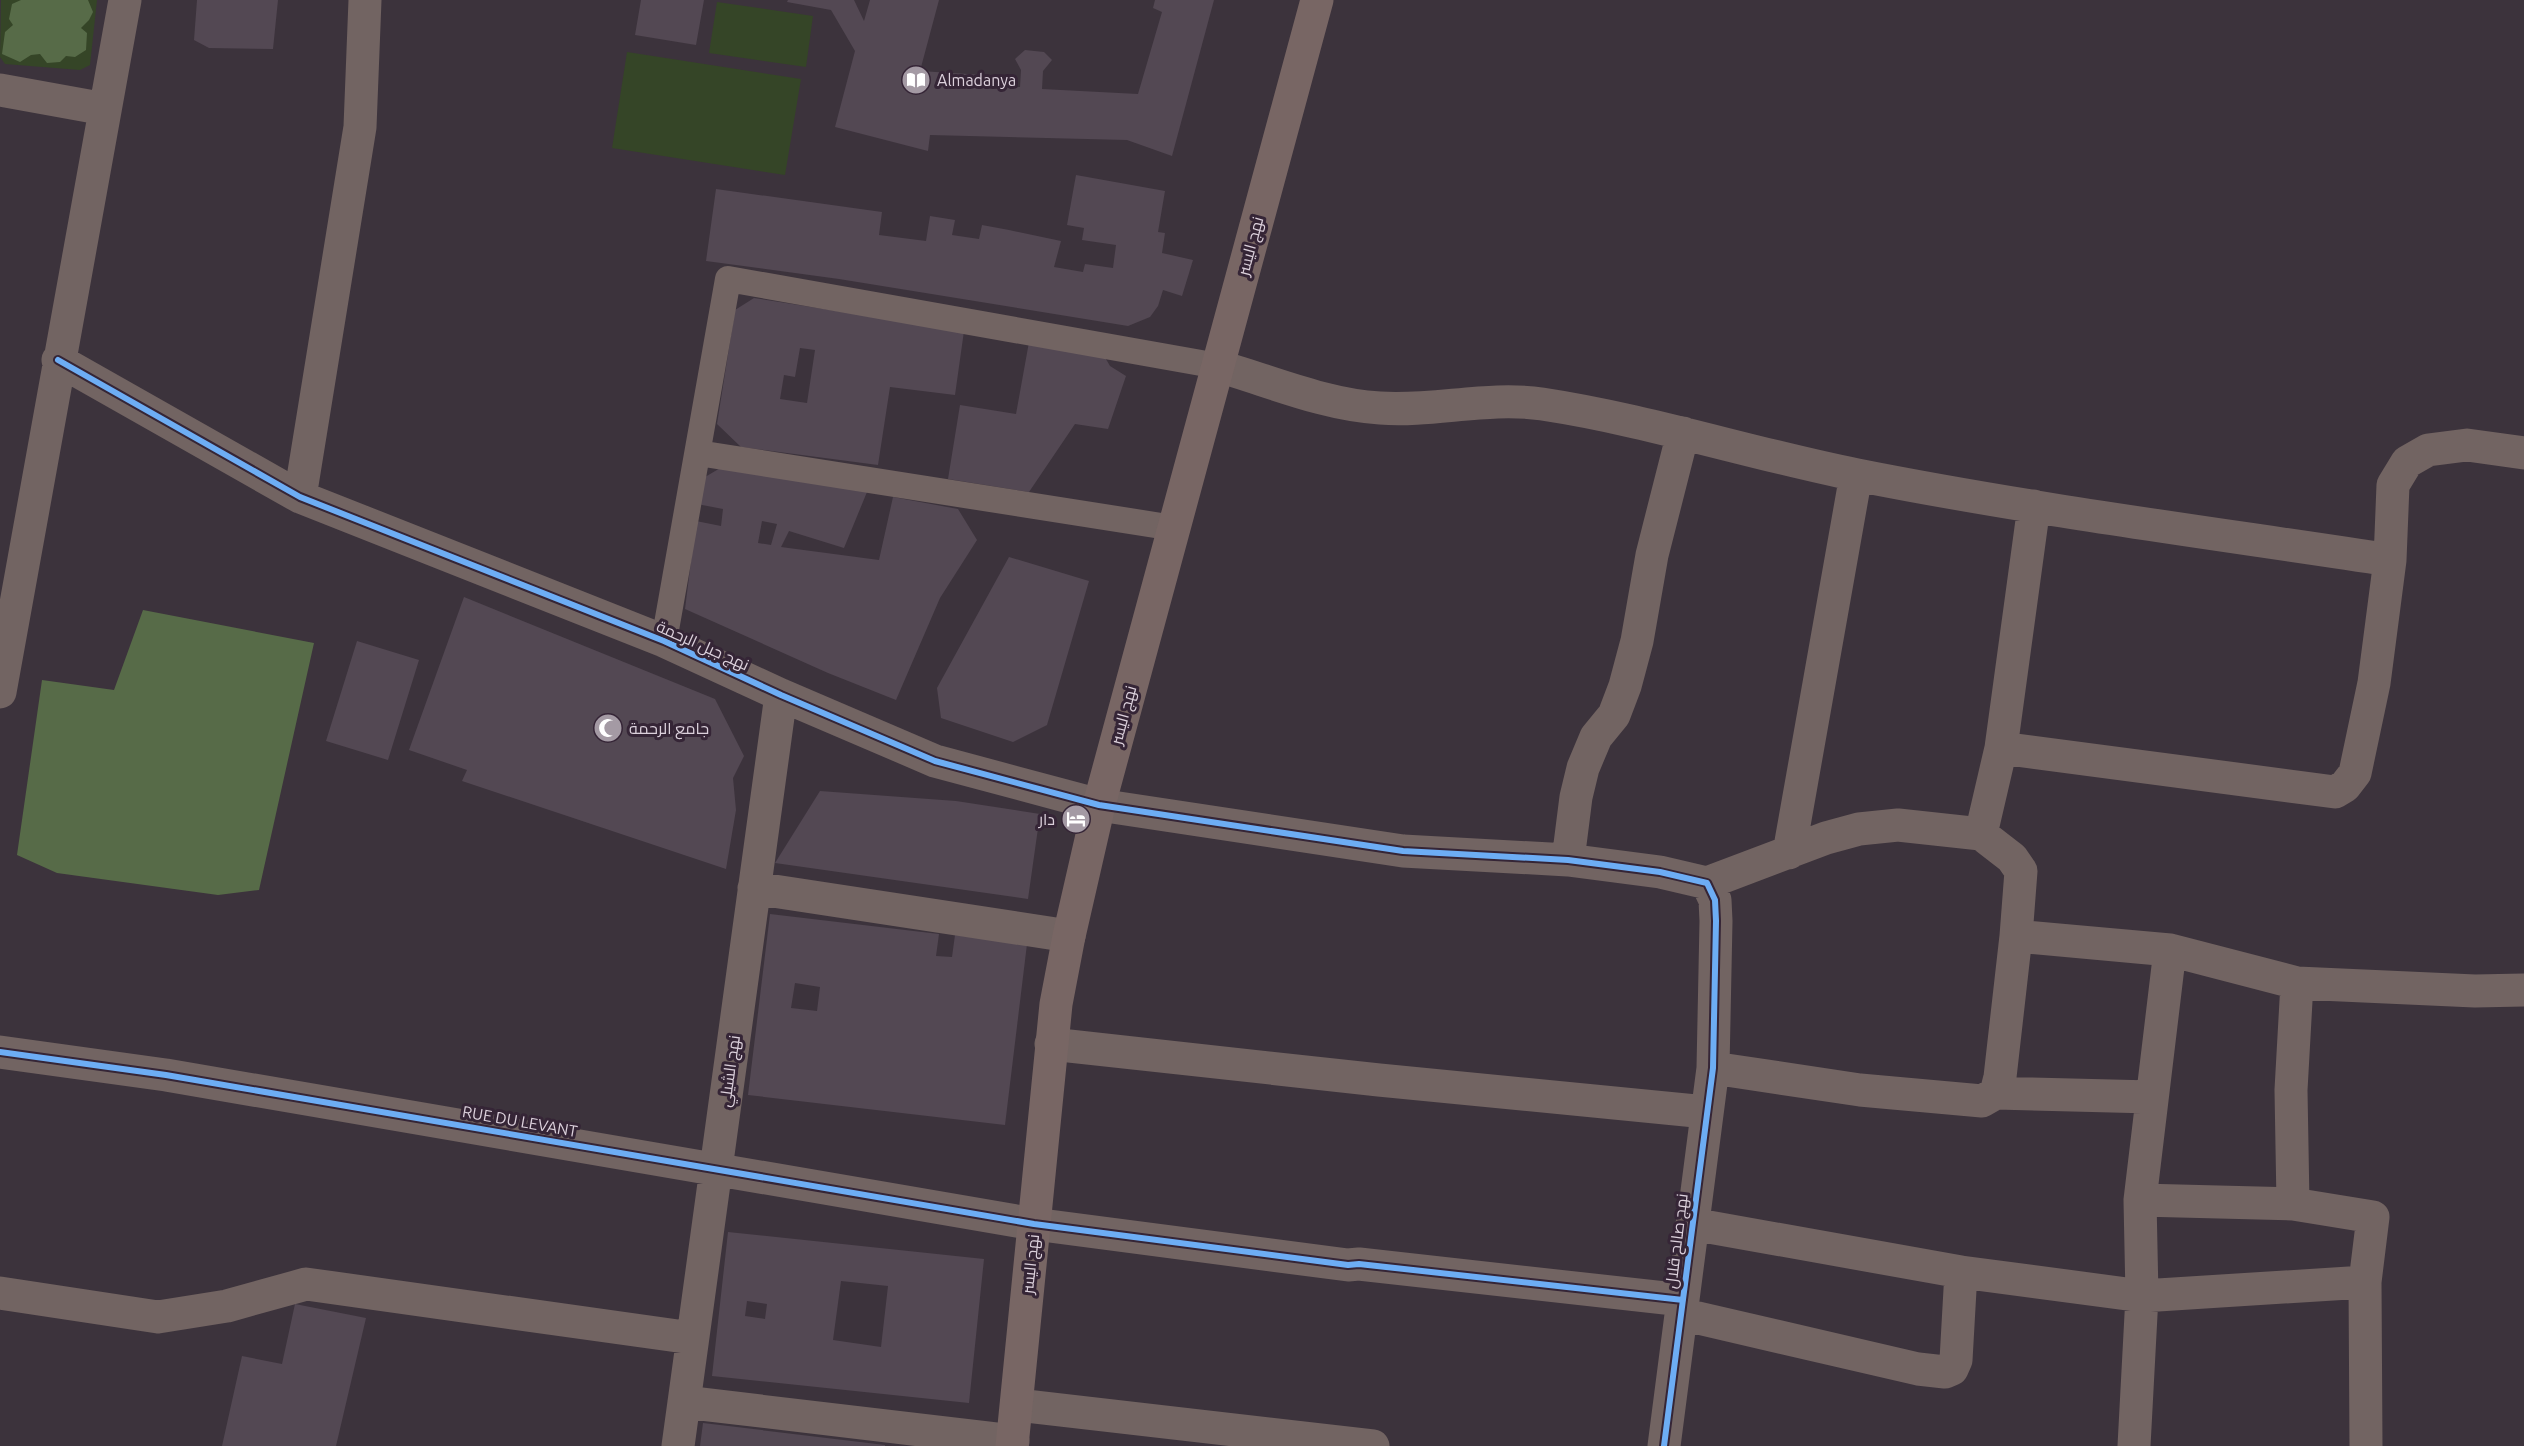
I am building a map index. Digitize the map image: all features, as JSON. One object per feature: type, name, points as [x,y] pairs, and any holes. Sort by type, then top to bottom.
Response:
[{"type":"main road","name":"نهج اليسر","points":[[1012,1444],[1051,1044],[1069,936],[1099,805],[1317,0]]},
{"type":"street","points":[[0,692],[124,0]]},
{"type":"street","points":[[300,497],[360,128],[365,0]]},
{"type":"street","points":[[0,90],[105,109]]},
{"type":"street","name":"نهج جبل الرحمة","points":[[58,360],[300,497],[664,641],[781,695],[935,761],[1099,805],[1403,851],[1568,860],[1660,872],[1707,884]]},
{"type":"street","points":[[1218,366],[1325,398],[1380,408],[1497,402],[1539,403],[1683,433],[1856,475],[2034,506],[2390,560]]},
{"type":"street","points":[[1568,860],[1576,797],[1583,768],[1596,737],[1614,716],[1625,686],[1652,555],[1683,433]]},
{"type":"street","points":[[2001,748],[2335,792],[2345,786],[2355,773],[2374,683],[2390,560],[2393,486],[2407,462],[2428,450],[2467,445],[2524,453]]},
{"type":"street","points":[[1789,853],[1856,475]]},
{"type":"street","points":[[1981,834],[2001,748],[2034,506]]},
{"type":"street","name":"نهج الشيلي","points":[[678,1446],[781,695]]},
{"type":"street","points":[[1707,884],[1837,835],[1859,829],[1898,825],[1981,834],[2013,858],[2021,871],[2016,936],[2000,1077],[1996,1093]]},
{"type":"street","name":"نهج صالح قلال","points":[[1664,1446],[1713,1068],[1716,921],[1715,900],[1707,884]]},
{"type":"street","points":[[754,888],[1069,936]]},
{"type":"street","points":[[2016,936],[2170,950],[2297,983],[2475,991],[2524,990]]},
{"type":"street","points":[[2134,1446],[2142,1296],[2140,1200],[2170,950]]},
{"type":"street","points":[[2293,1204],[2291,1090],[2297,983]]},
{"type":"street","points":[[1051,1044],[1378,1080],[1706,1112]]},
{"type":"street","name":"RUE DU LEVANT","points":[[0,1052],[166,1075],[1034,1224],[1682,1307],[1918,1369],[1945,1372],[1953,1369],[1956,1360],[1961,1272]]},
{"type":"street","points":[[1713,1068],[1860,1090],[1983,1101],[1996,1093],[2152,1097]]},
{"type":"street","points":[[2140,1200],[2293,1204],[2373,1216],[2364,1282],[2366,1446]]},
{"type":"street","points":[[1692,1224],[1961,1272],[2142,1296],[2364,1282]]},
{"type":"street","points":[[0,1293],[158,1317],[227,1306],[306,1284],[692,1338]]},
{"type":"street","points":[[684,1402],[1012,1444]]},
{"type":"street","points":[[1017,1405],[1373,1446]]},
{"type":"lane","points":[[664,641],[728,279],[1218,366]]},
{"type":"lane","points":[[698,453],[1174,528]]},
{"type":"green space","points":[[1,0],[97,0],[90,65],[80,70],[5,64],[0,57]]},
{"type":"green space","points":[[21,0],[88,0],[93,12],[81,28],[87,33],[86,50],[75,57],[66,56],[60,62],[47,63],[40,54],[31,55],[20,62],[2,54],[5,32],[13,25],[9,19],[12,4]]},
{"type":"green space","points":[[717,2],[813,16],[806,67],[709,53]]},
{"type":"green space","points":[[627,52],[801,79],[785,175],[612,148]]},
{"type":"green space","points":[[143,610],[314,643],[259,890],[218,895],[57,873],[17,855],[42,680],[114,690]]},
{"type":"building","points":[[197,0],[278,0],[273,49],[209,48],[194,40]]},
{"type":"building","points":[[641,0],[704,0],[696,45],[635,35]]},
{"type":"building","name":"Almadanya","points":[[788,0],[854,0],[864,21],[870,0],[939,0],[920,71],[984,75],[984,86],[1020,87],[1021,70],[1015,59],[1025,50],[1044,52],[1052,60],[1043,71],[1042,89],[1138,94],[1162,12],[1153,8],[1155,0],[1214,0],[1172,156],[1127,140],[930,135],[928,151],[835,127],[855,51],[831,10],[787,2]]},
{"type":"building","points":[[1076,175],[1165,191],[1158,232],[1165,233],[1162,253],[1193,260],[1182,296],[1163,290],[1158,306],[1150,317],[1128,326],[839,279],[706,261],[716,189],[882,212],[879,235],[926,241],[930,216],[955,220],[952,235],[979,239],[982,225],[1009,230],[1061,241],[1054,267],[1083,272],[1085,264],[1113,268],[1116,245],[1082,240],[1084,228],[1067,225]]},
{"type":"building","points":[[754,298],[964,331],[955,395],[890,387],[878,465],[741,447],[717,424],[735,310]],"holes":[[[800,348],[815,350],[807,403],[780,399],[784,375],[795,377]]]},
{"type":"building","points":[[1029,342],[1103,354],[1110,366],[1126,376],[1108,429],[1075,424],[1029,492],[948,479],[960,405],[1016,414]]},
{"type":"building","points":[[722,467],[867,492],[844,548],[789,531],[781,547],[879,560],[893,497],[958,509],[977,540],[940,598],[896,700],[828,673],[685,609],[696,521],[721,526],[723,509],[697,504],[700,480]],"holes":[[[762,521],[777,524],[771,545],[758,543]]]},
{"type":"building","points":[[1009,557],[1089,581],[1047,725],[1013,742],[941,718],[937,688]]},
{"type":"building","name":"جامع الرحمة","points":[[464,597],[715,699],[744,756],[733,778],[736,810],[726,869],[462,781],[467,770],[409,750]]},
{"type":"building","points":[[357,641],[419,660],[388,760],[326,741]]},
{"type":"building","points":[[820,791],[956,801],[1040,814],[1028,899],[775,863]]},
{"type":"building","points":[[770,914],[939,934],[936,956],[952,957],[955,935],[1027,944],[1005,1125],[748,1095]],"holes":[[[795,983],[820,987],[817,1011],[791,1008]]]},
{"type":"building","points":[[728,1232],[984,1259],[969,1403],[712,1376]],"holes":[[[841,1281],[888,1286],[881,1347],[833,1340]],[[747,1301],[767,1304],[765,1319],[745,1316]]]},
{"type":"building","points":[[295,1304],[366,1318],[336,1446],[222,1446],[242,1356],[282,1364]]},
{"type":"building","points":[[703,1423],[885,1445],[885,1446],[700,1446]]},
{"type":"cycle path","points":[[58,360],[300,497],[664,641],[781,695],[935,761],[1099,805],[1403,851],[1568,860],[1660,872],[1707,883],[1715,900],[1716,921],[1713,1068],[1664,1446]]},
{"type":"cycle path","points":[[0,1052],[166,1075],[1034,1224],[1348,1265],[1359,1264],[1683,1300]]},
{"type":"place","name":"Almadanya","points":[[916,80]]},
{"type":"place","name":"جامع الرحمة","points":[[608,728]]},
{"type":"place","name":"دار","points":[[1076,819]]}]
